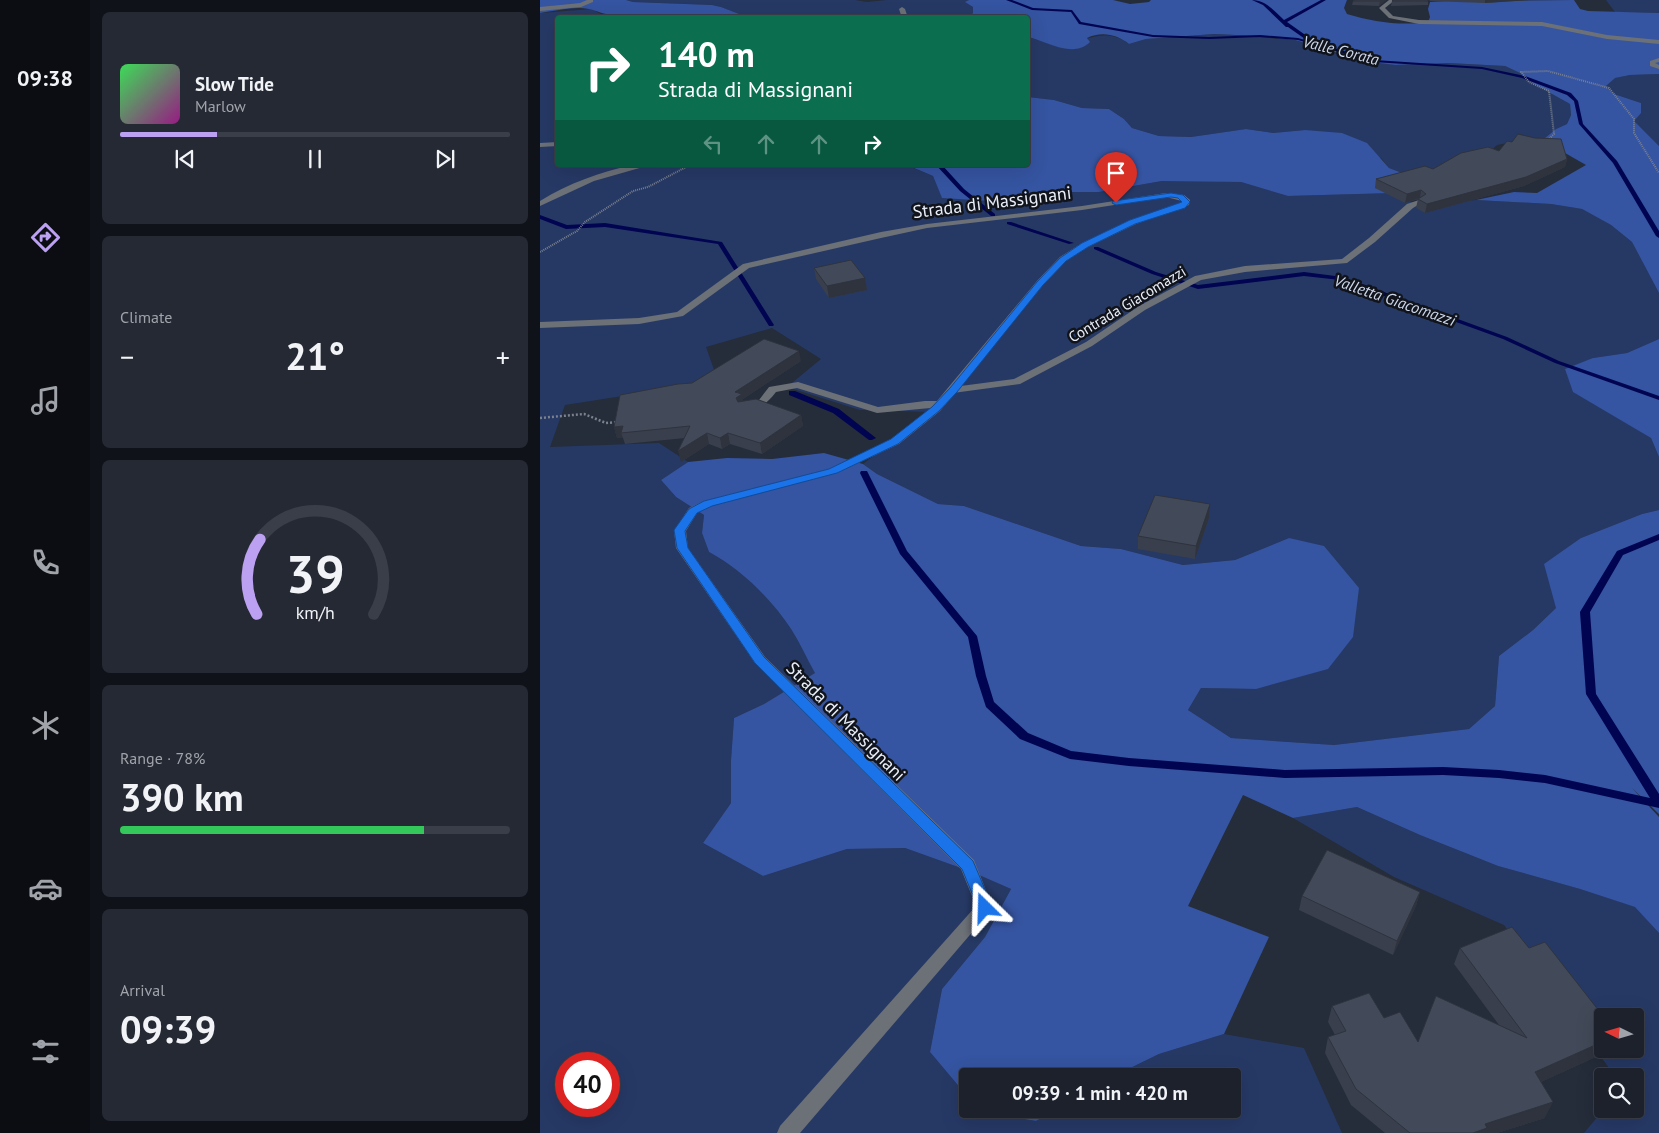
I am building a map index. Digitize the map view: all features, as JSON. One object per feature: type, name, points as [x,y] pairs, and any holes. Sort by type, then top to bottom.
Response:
[{"type":"street","points":[[540,9],[581,6],[590,2],[590,0]]},
{"type":"street","points":[[1392,0],[1382,8],[1391,17],[1419,22],[1542,24],[1607,37],[1659,42]]},
{"type":"street","points":[[902,9],[904,15]]},
{"type":"street","points":[[1659,60],[1652,62],[1652,65],[1659,67]]},
{"type":"street","points":[[540,145],[555,144]]},
{"type":"street","points":[[540,204],[558,192],[583,181],[620,169],[633,167]]},
{"type":"street","name":"Strada di Massignani","points":[[540,325],[639,321],[680,314],[746,266],[880,235],[928,226],[1065,210],[1166,195],[1181,196],[1186,200],[1182,206],[1132,222],[1085,245],[1063,259],[1040,283],[941,404],[895,442],[833,471],[708,503],[693,511],[680,530],[682,548],[760,660],[968,865],[985,908],[787,1133]]},
{"type":"street","name":"Contrada Giacomazzi","points":[[953,390],[1016,382],[1089,344],[1142,308],[1198,278],[1245,269],[1344,261],[1372,240],[1410,206],[1420,202]]},
{"type":"street","points":[[745,409],[763,402],[773,389],[798,386],[878,410],[925,404],[941,404]]},
{"type":"path","points":[[1543,145],[1554,134],[1550,122],[1551,103],[1548,91],[1530,83],[1523,77],[1521,72],[1548,71],[1609,88],[1634,119],[1634,133],[1659,173]]},
{"type":"path","points":[[540,252],[576,231],[585,222],[633,191],[648,187],[686,167]]},
{"type":"path","points":[[540,418],[584,414],[606,423],[624,422]]},
{"type":"shaded area","points":[[540,0],[626,0],[633,2],[712,5],[739,14],[613,15],[577,8],[540,13]]},
{"type":"shaded area","points":[[626,0],[855,0],[867,2],[887,0],[969,0],[966,2],[973,7],[973,13],[971,15],[738,15],[712,5],[633,2]]},
{"type":"shaded area","points":[[969,0],[1113,0],[1130,4],[1149,2],[1151,0],[1347,0],[1344,8],[1347,14],[1377,21],[1408,24],[1428,22],[1430,2],[1447,1],[1574,0],[1580,9],[1588,11],[1659,13],[1659,74],[1630,75],[1615,78],[1606,86],[1614,94],[1641,103],[1641,113],[1634,121],[1659,146],[1659,293],[1632,242],[1611,225],[1582,209],[1551,204],[1476,200],[1514,192],[1537,193],[1586,165],[1558,149],[1540,142],[1556,129],[1567,124],[1571,115],[1570,104],[1534,84],[1520,73],[1505,66],[1448,63],[1395,65],[1364,61],[1295,40],[1214,34],[1146,39],[1129,44],[1114,36],[1103,34],[1087,38],[1090,42],[1083,47],[1068,49],[1030,38],[1030,15],[971,15],[973,7],[965,2]]},
{"type":"shaded area","points":[[1606,0],[1659,0],[1659,13],[1615,12]]},
{"type":"shaded area","points":[[591,9],[601,14],[613,15],[555,15],[555,167],[911,167],[933,176],[942,197],[1006,202],[1074,192],[1099,192],[1162,181],[1241,182],[1288,196],[1394,193],[1417,205],[1476,200],[1551,204],[1582,209],[1611,225],[1632,242],[1659,293],[1659,339],[1627,353],[1593,358],[1629,424],[1651,438],[1659,457],[1659,510],[1642,514],[1581,538],[1556,608],[1533,630],[1499,656],[1495,706],[1469,729],[1334,745],[1231,738],[1188,710],[1201,688],[1256,689],[1289,538],[1235,560],[1183,565],[1121,549],[1081,546],[964,506],[938,504],[877,474],[863,464],[931,412],[860,410],[787,387],[821,359],[772,328],[706,347],[718,381],[565,405],[550,447],[659,443],[688,462],[661,480],[676,497],[704,515],[702,533],[709,552],[744,576],[765,596],[791,629],[816,673],[764,704],[734,718],[731,760],[731,803],[703,843],[763,876],[847,849],[905,848],[972,872],[1011,889],[985,937],[942,989],[930,1052],[959,1086],[959,1118],[1018,1118],[1036,1121],[1042,1118],[1241,1118],[1241,1068],[1130,1068],[1159,1054],[1224,1034],[1304,1048],[1342,1133],[540,1133],[540,13]]},
{"type":"shaded area","points":[[1214,34],[1295,40],[1343,56],[1395,65],[1448,63],[1505,66],[1520,73],[1534,84],[1570,104],[1571,115],[1567,124],[1556,129],[1540,142],[1517,141],[1497,145],[1486,155],[1413,177],[1389,168],[1381,158],[1305,130],[1273,133],[1246,129],[1191,137],[1159,136],[1132,128],[1124,119],[1109,109],[1082,108],[1054,100],[1030,97],[1030,38],[1063,48],[1088,38],[1104,35],[1121,39],[1129,44],[1146,39]]},
{"type":"shaded area","points":[[1659,74],[1659,146],[1633,121],[1641,103],[1614,94],[1606,86],[1614,78],[1630,75]]},
{"type":"shaded area","points":[[1030,97],[1054,100],[1082,108],[1109,109],[1124,119],[1132,128],[1159,136],[1191,137],[1246,129],[1273,133],[1305,130],[1342,133],[1367,143],[1389,168],[1413,177],[1394,193],[1288,196],[1241,182],[1162,181],[1099,192],[1073,192],[1006,202],[942,198],[933,176],[912,167],[1030,167]]},
{"type":"shaded area","points":[[1659,339],[1659,457],[1651,438],[1573,392],[1565,369],[1593,358],[1627,353]]},
{"type":"shaded area","points":[[824,453],[863,464],[877,474],[938,504],[964,506],[1081,546],[1121,549],[1183,565],[1235,560],[1289,538],[1324,546],[1359,588],[1353,637],[1328,669],[1256,689],[1201,688],[1188,710],[1231,738],[1334,745],[1469,729],[1495,706],[1499,656],[1533,630],[1556,608],[1544,564],[1581,538],[1642,514],[1659,510],[1659,814],[1632,788],[1659,817],[1659,933],[1635,907],[1498,866],[1420,835],[1357,807],[1293,818],[1243,795],[1188,906],[1269,937],[1224,1034],[1159,1054],[1130,1068],[959,1068],[959,1086],[930,1052],[942,989],[985,937],[1011,889],[972,872],[905,848],[847,849],[763,876],[703,843],[731,803],[731,760],[734,718],[764,704],[815,673],[794,634],[765,596],[744,576],[709,552],[702,533],[704,515],[676,497],[661,480],[688,462],[727,458],[772,459]]},
{"type":"shaded area","points":[[1357,807],[1420,835],[1498,866],[1636,907],[1659,933],[1659,1133],[1584,1133],[1596,1118],[1644,1118],[1644,1068],[1609,1068],[1602,1058],[1644,1058],[1644,1008],[1594,1008],[1594,1047],[1504,925],[1394,877],[1293,818]]},
{"type":"shaded area","points":[[1018,1118],[1042,1118],[1036,1121]]},
{"type":"building","points":[[1355,0],[1381,0],[1353,1]]},
{"type":"building","points":[[1428,0],[1428,1],[1392,1]]},
{"type":"building","points":[[1518,134],[1535,138],[1561,139],[1567,159],[1526,177],[1427,204],[1418,199],[1426,194],[1421,190],[1407,194],[1376,179],[1425,166],[1433,169],[1461,153],[1488,147],[1499,151],[1507,141],[1512,142]]},
{"type":"building","points":[[851,260],[865,278],[827,286],[814,268]]},
{"type":"building","points":[[764,339],[799,351],[735,392],[742,394],[736,398],[738,402],[756,399],[801,415],[760,443],[728,433],[720,438],[707,433],[678,451],[690,426],[621,433],[623,426],[614,427],[620,395],[692,383]]},
{"type":"building","points":[[1155,495],[1210,504],[1196,546],[1138,536]]},
{"type":"building","points":[[1327,850],[1420,892],[1397,941],[1302,896]]},
{"type":"building","points":[[1512,927],[1529,948],[1545,942],[1597,1008],[1594,1008],[1594,1046],[1535,1072],[1553,1102],[1485,1124],[1487,1128],[1473,1133],[1410,1133],[1356,1089],[1328,1037],[1346,1031],[1332,1006],[1369,993],[1384,1018],[1400,1012],[1418,1042],[1436,996],[1527,1038],[1460,948]]},
{"type":"waterway","name":"Valle Corata","points":[[1008,0],[1032,9],[1072,11],[1080,23],[1153,36],[1209,38],[1260,36],[1298,39],[1374,61],[1482,68],[1523,77],[1569,94],[1576,101],[1581,124],[1615,162],[1659,236]]},
{"type":"waterway","points":[[1254,0],[1264,4],[1284,22]]},
{"type":"waterway","points":[[1284,22],[1324,0]]},
{"type":"waterway","points":[[1284,22],[1310,40]]},
{"type":"waterway","points":[[1284,22],[1287,26]]},
{"type":"waterway","name":"Valletta Giacomazzi","points":[[941,167],[962,190],[993,215]]},
{"type":"waterway","points":[[540,217],[566,227],[605,225],[720,243],[771,325]]},
{"type":"waterway","name":"Valletta Giacomazzi","points":[[1009,223],[1071,243]]},
{"type":"waterway","name":"Valletta Giacomazzi","points":[[1096,248],[1154,273],[1198,287],[1304,274],[1341,278],[1505,338],[1557,362],[1659,398]]},
{"type":"waterway","points":[[792,393],[836,411],[872,438]]},
{"type":"waterway","points":[[864,473],[903,552],[972,636],[981,676],[990,704],[1024,736],[1070,755],[1129,762],[1285,774],[1443,771],[1499,774],[1545,779],[1659,804]]},
{"type":"waterway","name":"Valle Corata","points":[[1659,537],[1620,553],[1585,612],[1591,694],[1659,803]]},
{"type":"route","points":[[985,908],[968,865],[760,660],[682,548],[680,530],[693,511],[708,503],[833,471],[895,442],[936,409],[1040,283],[1063,259],[1085,245],[1132,222],[1182,206],[1186,200],[1181,196],[1166,195],[1116,203]]}]
